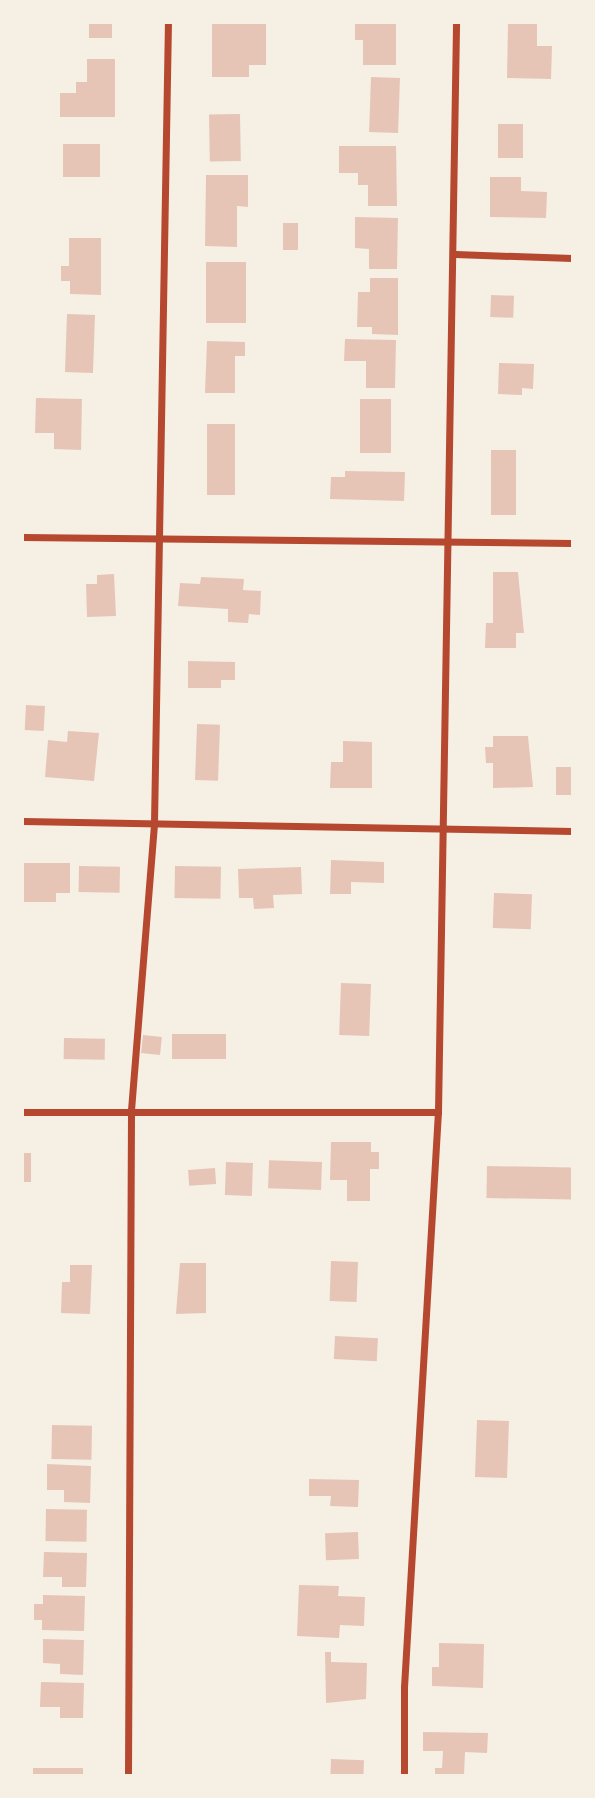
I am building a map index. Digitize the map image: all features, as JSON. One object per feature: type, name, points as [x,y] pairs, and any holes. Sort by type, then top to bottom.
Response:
[{"type":"street","points":[[128,1775],[131,1110],[154,823],[168,23]]},
{"type":"street","points":[[404,1775],[404,1687],[438,1112],[446,828],[456,23]]},
{"type":"street","points":[[455,254],[572,258]]},
{"type":"street","points":[[23,537],[572,544]]},
{"type":"street","points":[[23,821],[572,831]]},
{"type":"street","points":[[23,1112],[438,1112]]},
{"type":"building","points":[[89,23],[112,23],[112,38],[89,38]]},
{"type":"building","points":[[212,23],[266,23],[266,65],[249,65],[249,77],[212,77]]},
{"type":"building","points":[[355,23],[396,23],[396,65],[363,65],[363,40],[355,40]]},
{"type":"building","points":[[508,23],[537,23],[537,46],[552,46],[551,79],[507,78]]},
{"type":"building","points":[[87,59],[115,59],[115,117],[60,117],[60,93],[76,93],[76,82],[87,82]]},
{"type":"building","points":[[371,77],[400,78],[398,133],[369,132]]},
{"type":"building","points":[[240,114],[241,161],[210,162],[209,115]]},
{"type":"building","points":[[498,124],[523,124],[523,158],[498,158]]},
{"type":"building","points":[[63,144],[100,144],[100,177],[63,177]]},
{"type":"building","points":[[339,146],[396,146],[397,206],[368,206],[368,185],[358,185],[358,173],[339,173]]},
{"type":"building","points":[[206,175],[248,175],[248,207],[237,206],[237,247],[205,246]]},
{"type":"building","points":[[490,177],[521,177],[521,191],[547,192],[546,218],[490,217]]},
{"type":"building","points":[[355,217],[398,218],[397,269],[369,269],[369,249],[355,248]]},
{"type":"building","points":[[283,223],[298,223],[298,250],[283,250]]},
{"type":"building","points":[[69,238],[101,238],[101,295],[70,294],[70,281],[61,281],[61,266],[69,266]]},
{"type":"building","points":[[206,262],[246,262],[246,323],[206,323]]},
{"type":"building","points":[[370,278],[398,278],[398,335],[372,334],[372,327],[357,327],[358,292],[370,292]]},
{"type":"building","points":[[491,295],[514,296],[513,318],[490,317]]},
{"type":"building","points":[[67,314],[95,315],[93,373],[65,372]]},
{"type":"building","points":[[345,339],[396,340],[395,388],[366,388],[366,361],[344,361]]},
{"type":"building","points":[[207,341],[245,342],[245,356],[235,356],[235,393],[205,393]]},
{"type":"building","points":[[499,363],[534,364],[533,389],[522,388],[522,395],[498,394]]},
{"type":"building","points":[[36,398],[82,399],[81,450],[54,449],[54,433],[35,433]]},
{"type":"building","points":[[360,399],[391,399],[391,453],[360,453]]},
{"type":"building","points":[[207,424],[235,424],[235,495],[207,495]]},
{"type":"building","points":[[491,450],[516,450],[516,515],[491,515]]},
{"type":"building","points":[[345,471],[405,472],[404,501],[330,499],[331,477],[345,477]]},
{"type":"building","points":[[493,572],[518,572],[524,633],[516,633],[516,648],[485,648],[486,623],[493,623]]},
{"type":"building","points":[[114,574],[116,616],[87,617],[86,584],[97,584],[97,575]]},
{"type":"building","points":[[201,577],[244,579],[243,590],[261,591],[260,615],[249,614],[248,623],[228,622],[228,609],[178,606],[180,583],[200,584]]},
{"type":"building","points":[[188,661],[235,662],[235,680],[221,680],[221,688],[188,688]]},
{"type":"building","points":[[26,705],[45,706],[44,731],[25,730]]},
{"type":"building","points":[[197,724],[220,725],[218,781],[195,780]]},
{"type":"building","points":[[68,731],[99,733],[94,781],[45,777],[48,740],[67,742]]},
{"type":"building","points":[[493,736],[528,736],[533,787],[493,788],[493,763],[486,763],[485,747],[493,747]]},
{"type":"building","points":[[343,741],[372,742],[372,788],[330,788],[331,762],[343,762]]},
{"type":"building","points":[[556,767],[572,767],[572,795],[556,795]]},
{"type":"building","points":[[331,860],[384,862],[384,883],[351,882],[351,894],[330,894]]},
{"type":"building","points":[[23,863],[70,863],[70,893],[56,893],[56,902],[23,902]]},
{"type":"building","points":[[79,866],[120,867],[120,893],[79,892]]},
{"type":"building","points":[[175,866],[221,867],[220,899],[174,898]]},
{"type":"building","points":[[301,867],[302,894],[273,895],[274,908],[254,909],[253,898],[239,898],[238,869]]},
{"type":"building","points":[[494,893],[532,894],[531,929],[493,928]]},
{"type":"building","points":[[341,983],[371,984],[369,1036],[339,1035]]},
{"type":"building","points":[[172,1034],[226,1034],[226,1059],[172,1059]]},
{"type":"building","points":[[143,1035],[162,1037],[160,1055],[141,1053]]},
{"type":"building","points":[[64,1038],[105,1039],[105,1060],[64,1059]]},
{"type":"building","points":[[331,1142],[371,1142],[371,1152],[379,1152],[379,1169],[370,1169],[370,1201],[347,1201],[347,1180],[330,1180]]},
{"type":"building","points":[[23,1153],[31,1153],[31,1182],[23,1182]]},
{"type":"building","points":[[269,1160],[322,1162],[321,1190],[268,1188]]},
{"type":"building","points":[[226,1162],[253,1163],[252,1196],[225,1195]]},
{"type":"building","points":[[487,1166],[572,1167],[571,1199],[486,1198]]},
{"type":"building","points":[[215,1168],[216,1184],[189,1186],[188,1170]]},
{"type":"building","points":[[331,1261],[358,1262],[357,1302],[330,1301]]},
{"type":"building","points":[[180,1263],[206,1263],[206,1313],[176,1314]]},
{"type":"building","points":[[70,1265],[92,1265],[90,1314],[61,1313],[62,1282],[70,1282]]},
{"type":"building","points":[[335,1336],[378,1338],[377,1361],[334,1359]]},
{"type":"building","points":[[477,1420],[509,1421],[507,1478],[475,1477]]},
{"type":"building","points":[[52,1425],[92,1426],[91,1460],[51,1459]]},
{"type":"building","points":[[47,1464],[91,1466],[90,1503],[64,1502],[64,1490],[47,1490]]},
{"type":"building","points":[[309,1479],[359,1480],[358,1507],[330,1506],[331,1496],[309,1496]]},
{"type":"building","points":[[46,1509],[87,1510],[86,1542],[45,1541]]},
{"type":"building","points":[[358,1532],[359,1559],[326,1560],[325,1533]]},
{"type":"building","points":[[44,1552],[87,1553],[86,1587],[62,1587],[62,1577],[43,1577]]},
{"type":"building","points":[[299,1585],[339,1586],[338,1596],[365,1597],[364,1626],[340,1625],[339,1638],[297,1636]]},
{"type":"building","points":[[43,1595],[85,1596],[84,1631],[42,1630],[42,1620],[34,1620],[34,1604],[43,1604]]},
{"type":"building","points":[[43,1639],[84,1640],[83,1675],[60,1674],[60,1664],[43,1663]]},
{"type":"building","points":[[439,1643],[484,1644],[483,1688],[432,1686],[432,1667],[439,1667]]},
{"type":"building","points":[[325,1652],[331,1652],[331,1662],[367,1663],[366,1699],[326,1703]]},
{"type":"building","points":[[41,1682],[84,1683],[83,1718],[60,1718],[60,1707],[40,1707]]},
{"type":"building","points":[[423,1732],[488,1733],[487,1753],[465,1752],[464,1775],[435,1775],[435,1768],[442,1768],[443,1751],[423,1751]]},
{"type":"building","points":[[331,1759],[364,1760],[363,1775],[330,1775]]},
{"type":"building","points":[[33,1768],[83,1768],[83,1775],[33,1775]]}]
